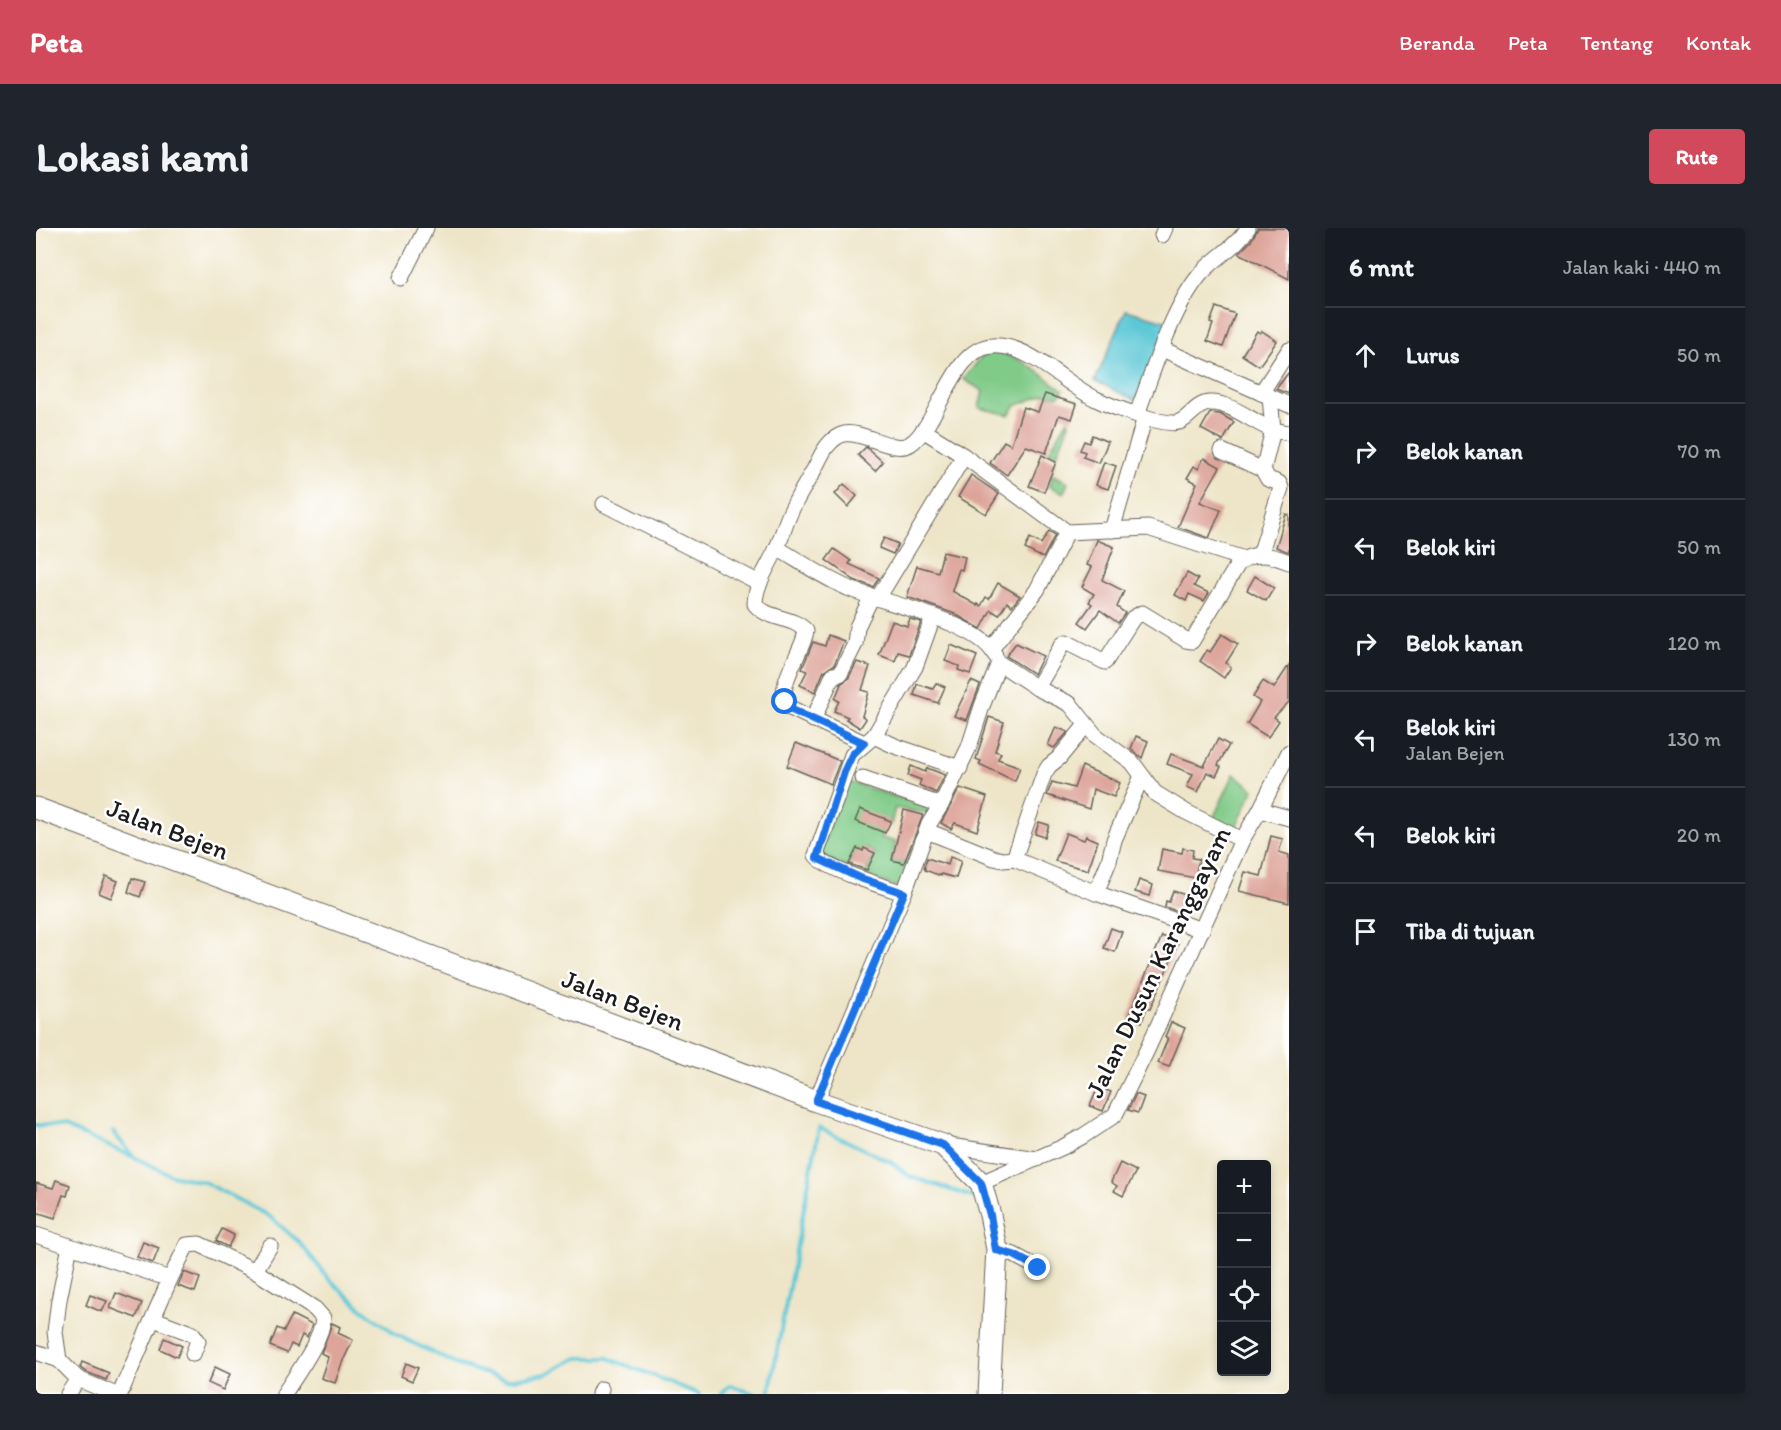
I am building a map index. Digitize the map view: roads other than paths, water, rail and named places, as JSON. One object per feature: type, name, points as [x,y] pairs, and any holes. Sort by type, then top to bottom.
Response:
[{"type":"street","points":[[401,278],[426,228]]},
{"type":"street","points":[[1112,530],[1141,416],[1162,349],[1180,308],[1198,278],[1248,228]]},
{"type":"street","points":[[960,768],[813,720],[788,707],[783,695],[806,631],[797,624],[759,610],[755,604],[755,598],[791,511],[828,445],[842,434],[858,434],[902,447],[909,445],[923,430],[955,374],[978,351],[992,346],[1018,352],[1035,360],[1098,400],[1141,416],[1162,422],[1180,422],[1203,404],[1209,403],[1226,407],[1273,429],[1289,433]]},
{"type":"street","points":[[1162,349],[1267,399],[1289,405]]},
{"type":"street","points":[[1263,470],[1273,429],[1267,399],[1289,350]]},
{"type":"street","points":[[923,430],[964,456],[1067,532],[1148,528],[1244,559]]},
{"type":"street","points":[[1222,451],[1263,470],[1268,479],[1279,483],[1281,488],[1260,555]]},
{"type":"street","points":[[813,720],[833,675],[840,674],[855,644],[857,627],[964,456]]},
{"type":"street","points":[[604,504],[760,583]]},
{"type":"street","points":[[992,648],[1037,590],[1067,532]]},
{"type":"street","points":[[777,548],[837,583],[974,634],[992,648],[999,663],[1037,688],[1070,704],[1095,735],[1132,762],[1155,793],[1186,812],[1242,840]]},
{"type":"street","points":[[1037,688],[1066,642],[1106,662],[1133,618],[1142,613],[1186,640],[1192,641],[1238,564],[1244,559],[1269,554],[1289,562]]},
{"type":"street","points":[[904,893],[860,878],[817,858],[844,772],[852,755],[869,740],[915,667],[933,617]]},
{"type":"street","points":[[816,1101],[904,893],[934,814],[960,768],[999,663]]},
{"type":"street","points":[[1014,859],[1044,774],[1086,725]]},
{"type":"street","name":"Jalan Dusun Karanggayam","points":[[981,1183],[1083,1136],[1115,1114],[1148,1050],[1242,840],[1289,752]]},
{"type":"street","points":[[1096,893],[1109,861],[1114,840],[1142,776]]},
{"type":"street","points":[[863,778],[941,805]]},
{"type":"street","name":"Jalan Bejen","points":[[36,808],[816,1101],[943,1145],[981,1183],[990,1215],[996,1250],[989,1394]]},
{"type":"street","points":[[1260,810],[1289,818]]},
{"type":"street","points":[[927,831],[994,858],[1014,859],[1096,893],[1202,930]]},
{"type":"street","points":[[943,1145],[1036,1159]]},
{"type":"street","points":[[36,1235],[170,1279]]},
{"type":"street","points":[[120,1394],[187,1245],[199,1244],[255,1271],[315,1309],[323,1318],[322,1326],[308,1357],[284,1394]]},
{"type":"street","points":[[59,1360],[55,1332],[58,1300],[70,1246]]},
{"type":"street","points":[[255,1271],[270,1246]]},
{"type":"street","points":[[996,1250],[1014,1255],[1038,1268]]},
{"type":"street","points":[[154,1318],[193,1334],[198,1341],[193,1354]]},
{"type":"street","points":[[36,1352],[59,1360],[78,1379],[114,1394]]},
{"type":"street","points":[[68,1394],[78,1379]]},
{"type":"water","points":[[1126,310],[1169,322],[1135,400],[1095,381]]},
{"type":"waterway","points":[[36,1125],[64,1127],[134,1157]]},
{"type":"waterway","points":[[769,1394],[819,1128],[891,1162],[909,1176],[976,1198]]},
{"type":"waterway","points":[[113,1132],[134,1157],[171,1175],[204,1182],[269,1216],[299,1242],[329,1279],[361,1308],[397,1335],[456,1364],[506,1380],[546,1374],[577,1358],[608,1358],[699,1394]]},
{"type":"waterway","points":[[721,1394],[730,1385],[755,1394]]}]
